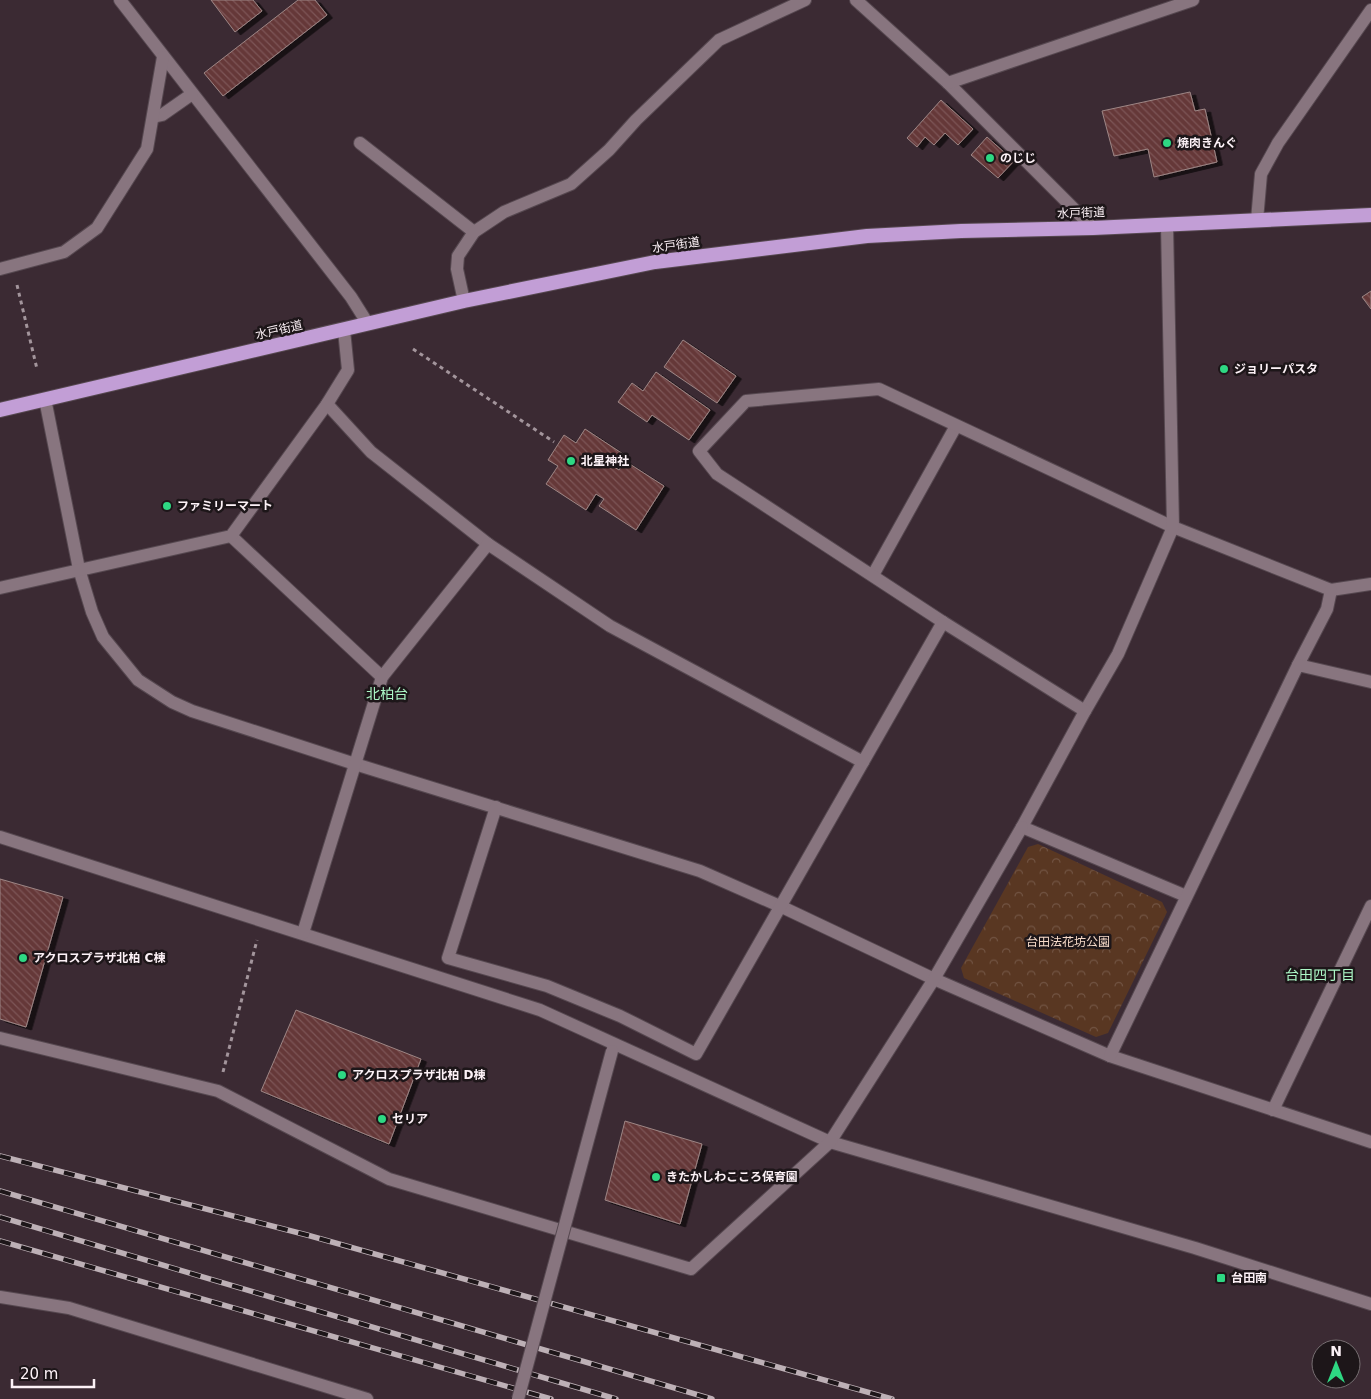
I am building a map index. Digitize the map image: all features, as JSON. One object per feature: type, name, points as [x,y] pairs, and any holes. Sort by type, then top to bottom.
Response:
[{"type":"highway","name":"水戸街道","points":[[0,410],[464,301],[655,262],[848,239],[961,231],[1093,228],[1371,215]]},
{"type":"street","points":[[120,0],[351,297],[368,324]]},
{"type":"street","points":[[464,301],[457,269],[458,256],[474,232],[504,212],[571,184],[609,150],[636,120],[719,40],[804,0]]},
{"type":"street","points":[[856,0],[948,83],[1093,228]]},
{"type":"street","points":[[948,83],[1193,0]]},
{"type":"street","points":[[1257,220],[1261,174],[1278,143],[1371,10]]},
{"type":"street","points":[[0,270],[64,252],[96,228],[148,149],[163,57]]},
{"type":"street","points":[[153,117],[162,115],[192,94]]},
{"type":"street","points":[[360,142],[474,232]]},
{"type":"street","points":[[0,1038],[218,1091],[389,1179],[691,1269],[830,1142],[934,979],[1022,827],[1118,654],[1173,526],[1167,224]]},
{"type":"street","points":[[0,588],[231,536],[327,404],[348,370],[344,330]]},
{"type":"street","points":[[1085,711],[943,622],[717,474],[699,451],[746,401],[879,389],[1173,526],[1331,590],[1371,584]]},
{"type":"street","points":[[45,400],[79,569],[92,612],[103,637],[138,680],[153,690],[192,711],[700,871],[782,907],[934,979],[1110,1056],[1371,1142]]},
{"type":"street","points":[[327,404],[371,452],[488,544],[610,626],[863,762]]},
{"type":"street","points":[[873,575],[956,426]]},
{"type":"street","points":[[231,536],[382,677]]},
{"type":"street","points":[[303,933],[382,677],[488,544]]},
{"type":"street","points":[[1110,1056],[1298,665],[1327,609],[1331,590]]},
{"type":"street","points":[[496,807],[448,958],[547,986],[620,1016],[696,1054],[782,907],[943,622]]},
{"type":"street","points":[[1298,665],[1371,682]]},
{"type":"street","points":[[1022,827],[1186,896]]},
{"type":"street","points":[[0,837],[540,1010],[613,1047],[830,1142],[1195,1248],[1371,1304]]},
{"type":"street","points":[[1273,1110],[1366,931],[1371,906]]},
{"type":"street","points":[[518,1399],[613,1047]]},
{"type":"street","points":[[0,1297],[69,1308],[367,1399]]},
{"type":"path","points":[[13,267],[37,369]]},
{"type":"path","points":[[413,349],[554,442]]},
{"type":"path","points":[[218,1091],[262,920]]},
{"type":"green space","name":"台田法花坊公園","points":[[1038,844],[1162,902],[1167,912],[1108,1033],[1096,1037],[964,978],[961,968],[1028,847]]},
{"type":"building","points":[[211,0],[253,0],[262,11],[235,32]]},
{"type":"building","points":[[298,0],[315,0],[327,15],[223,96],[204,73]]},
{"type":"building","points":[[1190,92],[1195,111],[1205,109],[1217,162],[1154,177],[1148,149],[1114,156],[1102,111]]},
{"type":"building","points":[[941,100],[973,129],[958,145],[945,133],[934,145],[925,137],[917,147],[907,138]]},
{"type":"building","points":[[987,137],[1014,161],[998,178],[971,155]]},
{"type":"building","points":[[1371,291],[1371,309],[1362,297]]},
{"type":"building","points":[[683,340],[736,376],[717,403],[664,367]]},
{"type":"building","points":[[656,372],[710,410],[689,440],[652,415],[647,422],[618,402],[632,383],[643,391]]},
{"type":"building","points":[[585,429],[623,454],[614,467],[619,470],[625,461],[664,486],[636,530],[599,506],[604,499],[596,494],[586,510],[546,484],[558,466],[548,460],[564,435],[576,443]]},
{"type":"building","name":"アクロスプラザ北柏 C棟","points":[[0,879],[63,897],[26,1027],[0,1019]]},
{"type":"building","name":"アクロスプラザ北柏 D棟","points":[[296,1010],[421,1059],[389,1144],[261,1091]]},
{"type":"building","points":[[625,1121],[702,1144],[680,1224],[605,1200]]},
{"type":"railway","points":[[0,1156],[307,1235],[892,1399]]},
{"type":"railway","points":[[0,1191],[712,1399]]},
{"type":"railway","points":[[0,1217],[616,1399]]},
{"type":"railway","points":[[0,1241],[551,1399]]},
{"type":"place","name":"焼肉きんぐ","points":[[1167,143]]},
{"type":"place","name":"のじじ","points":[[990,158]]},
{"type":"place","name":"ジョリーパスタ","points":[[1224,369]]},
{"type":"place","name":"北星神社","points":[[571,461]]},
{"type":"place","name":"ファミリーマート","points":[[167,506]]},
{"type":"place","name":"アクロスプラザ北柏 C棟","points":[[23,958]]},
{"type":"place","name":"アクロスプラザ北柏 D棟","points":[[342,1075]]},
{"type":"place","name":"セリア","points":[[382,1119]]},
{"type":"place","name":"きたかしわこころ保育園","points":[[656,1177]]},
{"type":"place","name":"台田南","points":[[1221,1278]]},
{"type":"district","name":"北柏台","points":[[387,694]]},
{"type":"district","name":"台田四丁目","points":[[1320,975]]}]
